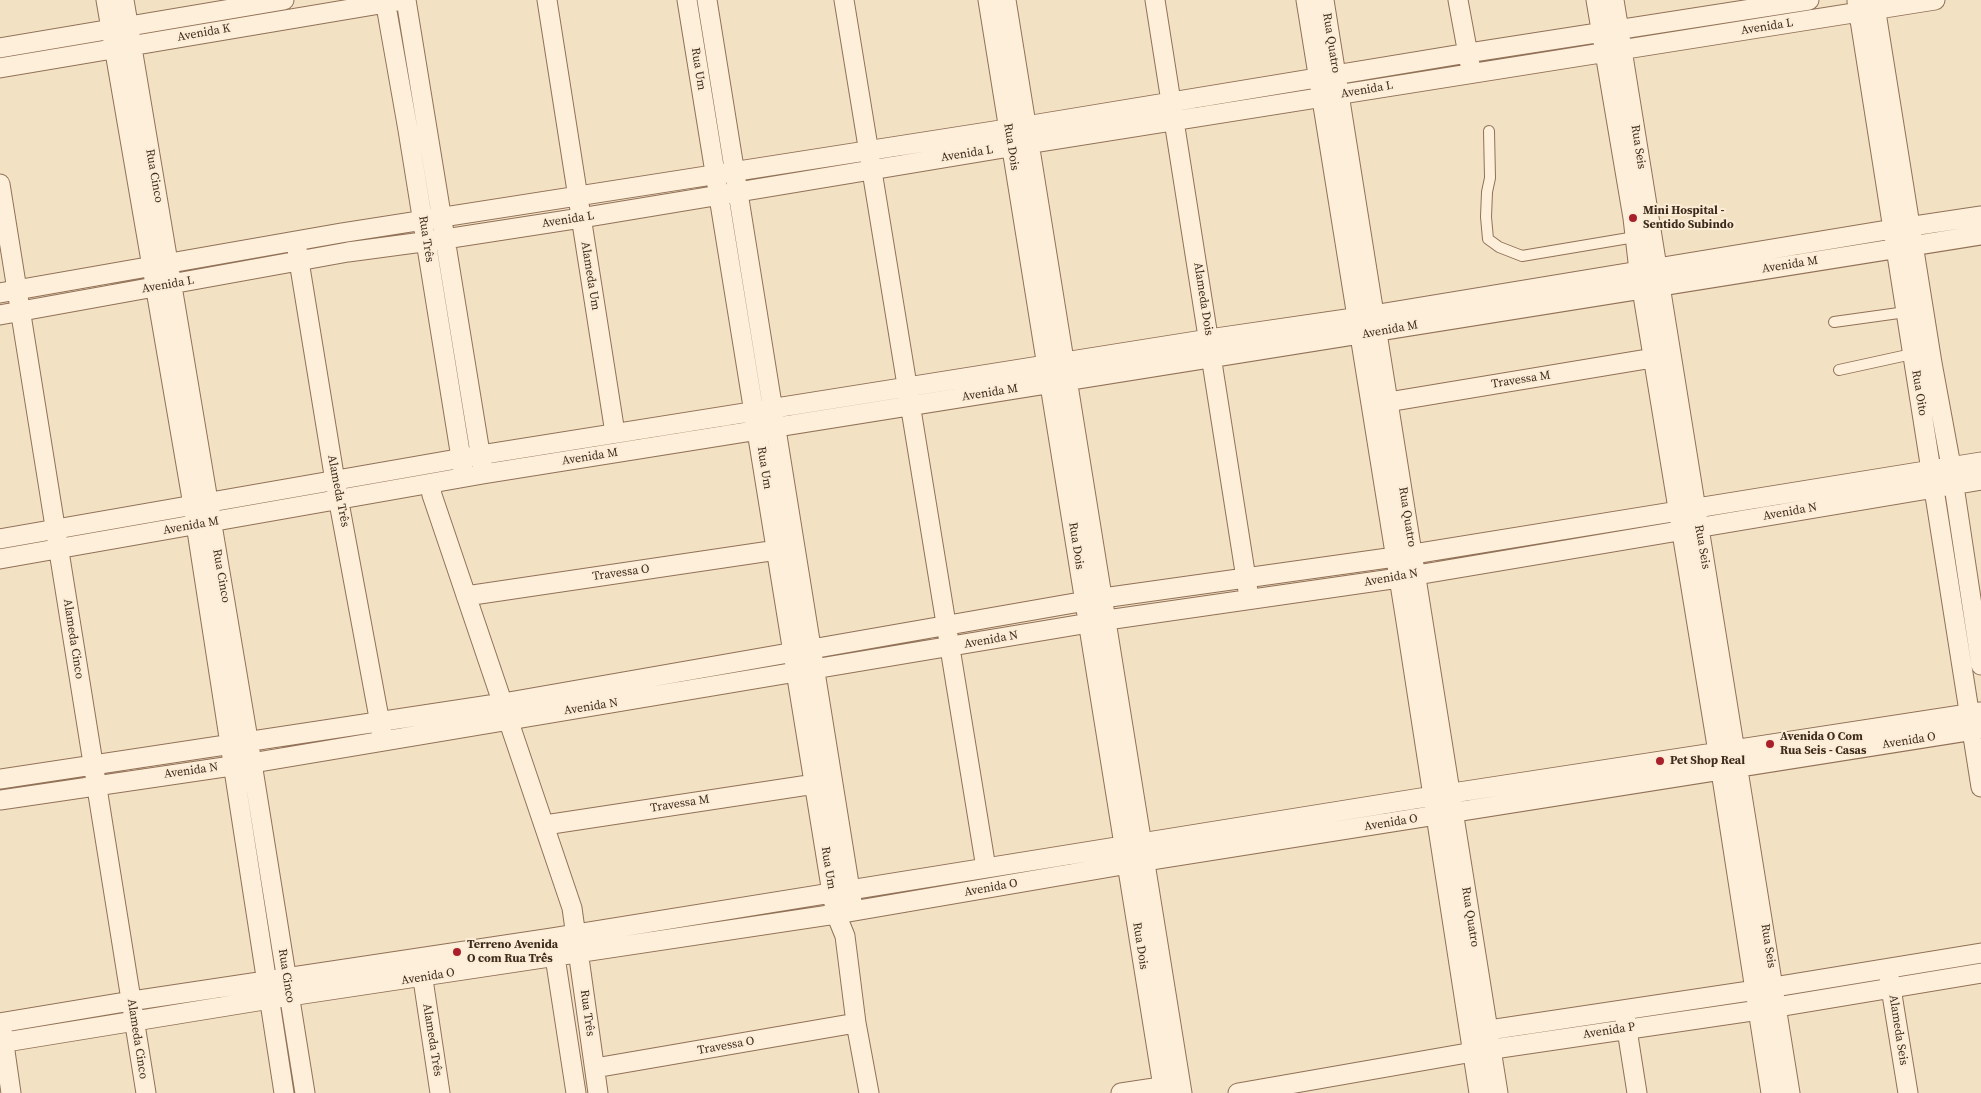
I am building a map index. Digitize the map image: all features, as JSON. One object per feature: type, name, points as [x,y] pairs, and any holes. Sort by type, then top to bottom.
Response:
[{"type":"street","name":"Rua Cinco","points":[[106,0],[120,29],[124,47],[240,743],[267,980],[284,1093]]},
{"type":"street","name":"Rua Cinco","points":[[120,29],[124,0]]},
{"type":"street","name":"Avenida K","points":[[0,48],[284,0]]},
{"type":"street","name":"Avenida K","points":[[0,68],[385,2],[407,0]]},
{"type":"street","name":"Rua Três","points":[[407,0],[432,218],[426,241],[464,477]]},
{"type":"street","name":"Alameda Um","points":[[547,0],[615,433]]},
{"type":"street","name":"Rua Um","points":[[687,0],[715,174],[728,193]]},
{"type":"street","name":"Rua Um","points":[[706,0],[734,171],[728,193],[766,430],[777,550],[832,893],[844,913]]},
{"type":"street","points":[[844,0],[986,868]]},
{"type":"street","name":"Rua Dois","points":[[988,0],[1019,136]]},
{"type":"street","name":"Rua Dois","points":[[1006,0],[1019,136],[1133,844],[1127,865],[1172,1089]]},
{"type":"street","name":"Alameda Dois","points":[[1155,0],[1250,599]]},
{"type":"street","name":"Rua Quatro","points":[[1306,0],[1327,77]]},
{"type":"street","name":"Rua Quatro","points":[[1324,0],[1327,77],[1330,97],[1479,1031],[1491,1050],[1498,1093]]},
{"type":"street","points":[[1458,0],[1471,72]]},
{"type":"street","name":"Rua Seis","points":[[1596,0],[1610,31],[1650,279],[1689,528],[1718,752],[1771,1093]]},
{"type":"street","name":"Rua Seis","points":[[1610,31],[1614,0]]},
{"type":"street","name":"Avenida L","points":[[0,315],[348,252],[581,218],[872,169],[1019,136],[1173,111],[1327,77],[1809,0]]},
{"type":"street","name":"Avenida L","points":[[1173,111],[1330,97],[1471,72],[1613,51],[1866,5],[1936,0]]},
{"type":"street","name":"Rua Três","points":[[385,2],[432,218],[445,239],[483,474]]},
{"type":"street","name":"Rua Oito","points":[[1866,5],[1903,237],[1952,475],[1981,665]]},
{"type":"street","name":"Rua Seis","points":[[1613,51],[1635,237],[1650,279],[1653,358],[1686,509]]},
{"type":"street","name":"Avenida L","points":[[8,292],[432,218],[578,197],[734,171],[868,151],[1019,136]]},
{"type":"street","name":"Alameda Cinco","points":[[0,184],[8,292],[20,311],[146,1093]]},
{"type":"street","name":"Avenida M","points":[[0,539],[461,458],[907,387],[1212,358],[1367,325],[1903,237],[1981,216]]},
{"type":"street","name":"Avenida M","points":[[1903,237],[1981,235]]},
{"type":"street","name":"Rua Oito","points":[[1903,237],[1906,312],[1932,479],[1976,721],[1981,787]]},
{"type":"street","name":"Alameda Três","points":[[296,241],[335,481],[383,741]]},
{"type":"street","name":"Avenida M","points":[[0,559],[464,477],[910,406],[1209,339],[1367,325]]},
{"type":"street","name":"Travessa M","points":[[1379,403],[1653,358]]},
{"type":"street","name":"Rua Um","points":[[766,430],[812,648],[852,889],[844,913],[845,936],[856,1023],[869,1093]]},
{"type":"street","name":"Avenida N","points":[[0,800],[243,764],[1097,622],[1407,576],[1689,528],[1952,475],[1981,462]]},
{"type":"street","name":"Avenida N","points":[[1952,475],[1981,480]]},
{"type":"street","name":"Avenida N","points":[[0,779],[503,703],[1094,600],[1404,555],[1686,509],[1932,479]]},
{"type":"street","name":"Rua Três","points":[[430,484],[466,596],[566,886],[578,943],[598,1093]]},
{"type":"street","name":"Rua Seis","points":[[1689,528],[1736,749],[1778,1006],[1790,1093]]},
{"type":"street","name":"Travessa O","points":[[466,596],[777,550]]},
{"type":"street","name":"Avenida O","points":[[2,1043],[270,999],[422,978],[553,947],[852,889],[1442,794],[1736,749],[1976,721]]},
{"type":"street","name":"Avenida O","points":[[578,943],[844,913],[1146,861],[1739,769],[1976,721]]},
{"type":"street","name":"Rua Cinco","points":[[243,764],[286,977],[305,1093]]},
{"type":"street","name":"Travessa M","points":[[545,825],[815,784]]},
{"type":"street","name":"Rua Dois","points":[[1133,844],[1146,861],[1172,1089]]},
{"type":"street","name":"Rua Três","points":[[553,947],[576,1093]]},
{"type":"street","name":"Avenida O","points":[[0,1022],[419,958],[553,947]]},
{"type":"street","name":"Avenida P","points":[[1479,1031],[1756,990],[1981,953]]},
{"type":"street","name":"Alameda Três","points":[[419,958],[440,1093]]},
{"type":"street","name":"Alameda Seis","points":[[1887,968],[1908,1093]]},
{"type":"street","name":"Avenida P","points":[[1238,1093],[1473,1052],[1759,1010],[1981,973]]},
{"type":"street","points":[[1624,1009],[1637,1093]]},
{"type":"street","points":[[0,1022],[11,1093]]},
{"type":"street","name":"Travessa O","points":[[595,1068],[856,1023]]},
{"type":"street","name":"Rua Quatro","points":[[1479,1031],[1473,1052],[1479,1093]]},
{"type":"street","points":[[1121,1093],[1172,1089]]},
{"type":"lane","points":[[1489,131],[1490,178],[1487,192],[1486,216],[1488,239],[1499,247],[1522,256],[1635,237]]},
{"type":"lane","points":[[1834,322],[1906,312]]},
{"type":"lane","points":[[1839,370],[1912,354]]},
{"type":"place","name":"Mini Hospital - Sentido Subindo","points":[[1633,218]]},
{"type":"place","name":"Avenida O Com Rua Seis - Casas","points":[[1770,744]]},
{"type":"place","name":"Pet Shop Real","points":[[1660,761]]},
{"type":"place","name":"Terreno Avenida O com Rua Três","points":[[457,952]]}]
